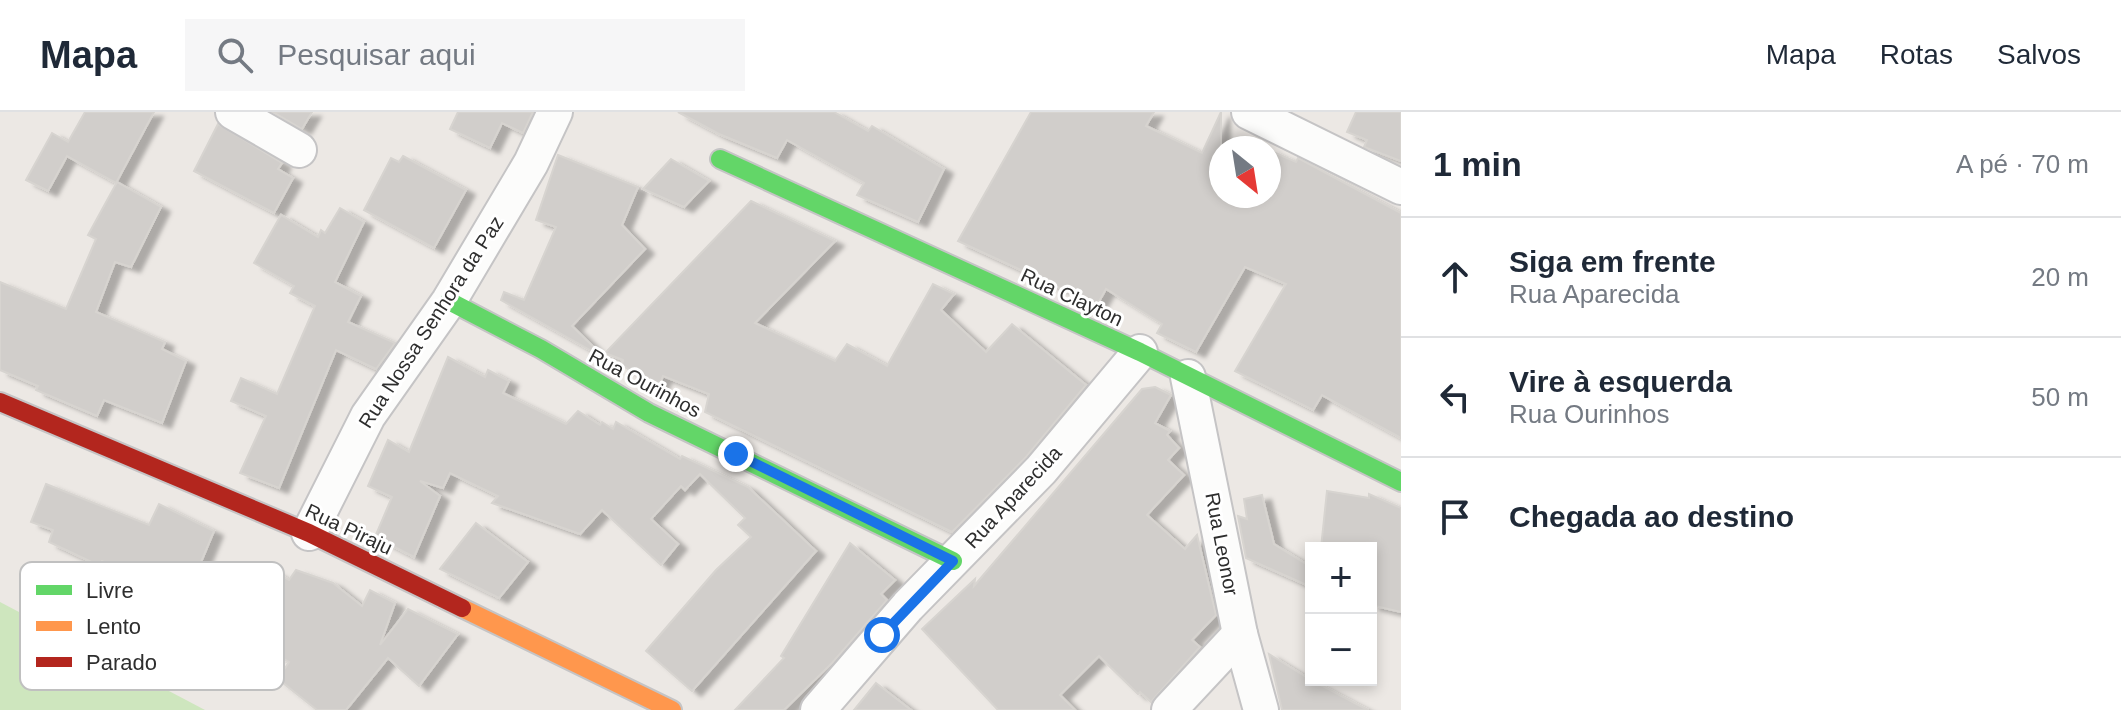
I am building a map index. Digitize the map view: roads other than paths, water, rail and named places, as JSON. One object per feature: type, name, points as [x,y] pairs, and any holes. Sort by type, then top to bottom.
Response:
[{"type":"street","points":[[233,112],[299,150]]},
{"type":"street","name":"Rua Nossa Senhora da Paz","points":[[309,533],[368,416],[449,301],[531,163],[555,112]]},
{"type":"street","points":[[1249,112],[1401,187]]},
{"type":"street","name":"Rua Clayton","points":[[720,159],[1140,352],[1401,482]]},
{"type":"street","name":"Rua Ourinhos","points":[[449,301],[541,349],[649,413],[871,518],[953,561]]},
{"type":"street","name":"Rua Aparecida","points":[[818,710],[858,661],[1041,470],[1140,352]]},
{"type":"street","name":"Rua Leonor","points":[[1188,377],[1240,634],[1261,710]]},
{"type":"street","name":"Rua Piraju","points":[[0,402],[309,533],[672,710]]},
{"type":"street","points":[[1169,710],[1240,634]]}]
